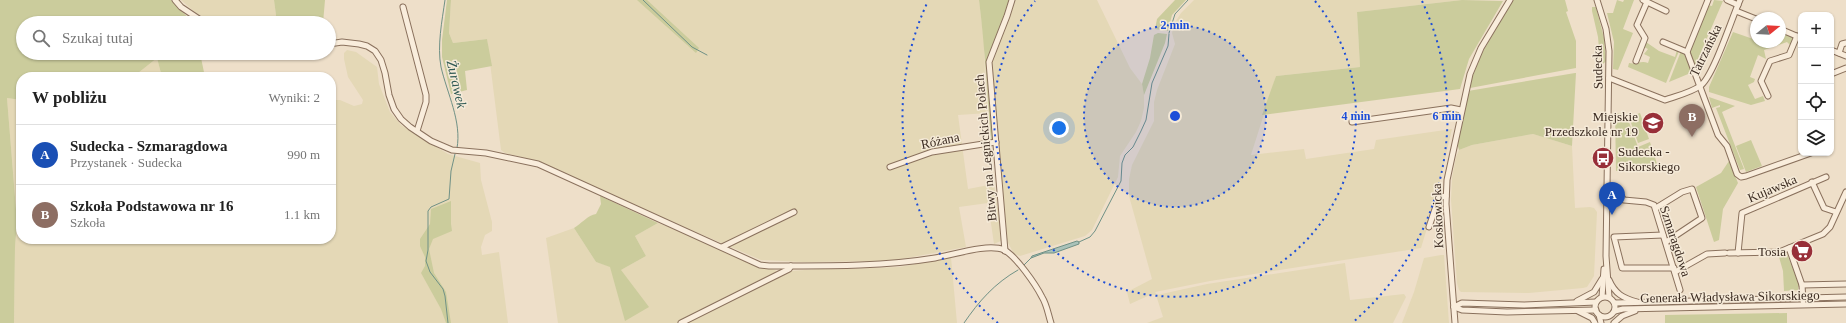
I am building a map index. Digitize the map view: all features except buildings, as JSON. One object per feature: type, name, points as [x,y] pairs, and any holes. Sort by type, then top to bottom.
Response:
[{"type":"street","points":[[175,0],[181,7],[194,16]]},
{"type":"street","name":"Bitwy na Legnickich Polach","points":[[1005,251],[989,62],[1012,0]]},
{"type":"street","name":"Koskowicka","points":[[1455,320],[1446,196],[1447,180],[1461,110],[1474,62],[1510,0]]},
{"type":"street","name":"Sudecka","points":[[1597,0],[1608,40],[1609,78],[1606,256],[1602,297]]},
{"type":"street","points":[[1686,52],[1708,0]]},
{"type":"street","points":[[1727,0],[1739,3]]},
{"type":"street","points":[[1636,61],[1645,38],[1637,25],[1645,1],[1666,10]]},
{"type":"street","name":"Tatrzańska","points":[[1609,78],[1614,78],[1665,100],[1700,86],[1706,80],[1739,3]]},
{"type":"street","points":[[403,7],[426,96],[426,102],[417,131]]},
{"type":"street","points":[[1736,11],[1750,17]]},
{"type":"street","points":[[1786,32],[1798,37]]},
{"type":"street","points":[[1768,96],[1761,81],[1770,61],[1789,55],[1798,39]]},
{"type":"street","points":[[336,43],[342,42],[367,46],[375,51],[381,60],[389,95],[394,109],[401,119],[431,141],[452,150],[486,153],[538,164],[760,264],[791,266],[877,264],[936,258],[984,249],[999,248],[1015,260],[1039,292],[1046,306],[1051,323]]},
{"type":"street","points":[[1663,42],[1686,52],[1718,135],[1726,146],[1737,174],[1741,177],[1802,156]]},
{"type":"street","points":[[1839,53],[1842,44],[1846,43]]},
{"type":"street","points":[[1834,51],[1846,56]]},
{"type":"street","points":[[1834,73],[1846,68]]},
{"type":"street","points":[[1352,122],[1451,108],[1461,110]]},
{"type":"street","name":"Różana","points":[[890,167],[932,152],[996,142]]},
{"type":"street","name":"Kujawska","points":[[1738,253],[1742,213],[1826,177]]},
{"type":"street","points":[[1812,182],[1824,208],[1836,212]]},
{"type":"street","name":"Szmaragdowa","points":[[1607,186],[1614,187],[1624,200],[1653,203],[1656,208],[1680,290]]},
{"type":"street","points":[[1656,208],[1682,192],[1692,189],[1702,218],[1666,242]]},
{"type":"street","points":[[1663,235],[1614,237],[1622,268],[1674,270],[1707,254],[1771,253],[1789,248],[1823,234],[1830,227],[1846,192]]},
{"type":"street","points":[[1429,228],[1438,200],[1441,197],[1446,196]]},
{"type":"street","points":[[722,247],[794,212]]},
{"type":"street","points":[[1789,248],[1802,285],[1803,305]]},
{"type":"street","points":[[681,323],[789,269],[791,266]]},
{"type":"street","points":[[1573,302],[1591,295],[1605,277],[1616,293],[1624,298],[1640,302]]},
{"type":"street","name":"Sudecka","points":[[1605,277],[1609,297]]},
{"type":"street","points":[[1802,285],[1846,284]]},
{"type":"street","points":[[1453,295],[1462,303]]},
{"type":"street","points":[[1454,307],[1462,303],[1518,305],[1596,302],[1602,297],[1609,297],[1615,303],[1615,311],[1612,315],[1607,317],[1599,315]]},
{"type":"street","name":"Generała Władysława Sikorskiego","points":[[1615,303],[1846,297]]},
{"type":"street","points":[[1596,302],[1596,310],[1601,323]]},
{"type":"street","name":"Generała Władysława Sikorskiego","points":[[1615,311],[1623,309],[1640,310],[1846,304]]},
{"type":"street","points":[[1454,307],[1462,310],[1596,310]]},
{"type":"street","points":[[1455,320],[1462,310]]},
{"type":"street","points":[[1614,323],[1622,316],[1640,310]]},
{"type":"street","points":[[1577,311],[1592,318],[1596,323]]},
{"type":"street","points":[[1606,323],[1607,317]]},
{"type":"shaded area","points":[[181,0],[274,0],[276,16],[202,16]]},
{"type":"shaded area","points":[[451,0],[979,0],[984,42],[988,113],[958,115],[968,189],[994,184],[1003,240],[994,244],[988,203],[959,207],[966,247],[891,261],[804,262],[761,260],[645,210],[538,161],[505,153],[501,150],[487,39],[453,43],[449,33]]},
{"type":"shaded area","points":[[1014,0],[1097,0],[1130,68],[1142,84],[1144,94],[1144,108],[1141,121],[1136,132],[1120,156],[1118,177],[1092,230],[1085,236],[1020,256],[1014,254],[1006,239],[990,67]]},
{"type":"shaded area","points":[[1194,0],[1462,0],[1357,12],[1360,67],[1276,76],[1251,155],[1304,149],[1306,159],[1374,149],[1376,140],[1452,129],[1435,202],[1421,248],[1210,281],[1155,292],[1157,295],[1207,284],[1345,263],[1350,300],[1404,294],[1406,297],[1393,323],[1147,323],[1163,317],[1156,295],[1150,295],[1130,304],[1127,292],[1152,279],[1129,196],[1129,179],[1132,165],[1154,121],[1154,102],[1157,90],[1175,44],[1172,33],[1174,24],[1181,13]]},
{"type":"shaded area","points":[[347,50],[356,52],[377,67],[379,84],[390,112],[401,125],[448,154],[480,163],[481,180],[492,222],[492,231],[485,235],[481,247],[482,255],[499,252],[508,323],[14,323],[16,234],[16,244],[336,244],[336,100],[340,100],[354,106],[362,104],[363,100],[348,77],[344,53]]},
{"type":"shaded area","points":[[154,60],[158,60],[161,72],[139,72]]},
{"type":"shaded area","points":[[7,98],[16,99],[16,210]]},
{"type":"shaded area","points":[[1533,134],[1572,146],[1575,208],[1590,207],[1594,208],[1597,212],[1594,276],[1587,287],[1583,288],[1529,293],[1461,292],[1457,283],[1451,200],[1452,178],[1456,157],[1459,150],[1472,145]]},
{"type":"shaded area","points":[[658,223],[682,232],[741,260],[775,270],[777,272],[819,269],[900,267],[951,257],[957,323],[558,323],[546,238],[574,228],[596,262],[621,270],[646,256],[635,236]]},
{"type":"shaded area","points":[[1444,255],[1449,323],[1402,323],[1414,292],[1424,258]]},
{"type":"green space","points":[[0,0],[171,0],[187,16],[16,16],[16,60],[154,60],[139,72],[16,72],[16,99],[7,98],[16,210],[14,323],[0,323]]},
{"type":"green space","points":[[274,0],[325,0],[324,16],[276,16]]},
{"type":"green space","points":[[447,0],[451,0],[449,33],[453,43],[487,39],[492,66],[465,71],[467,90],[451,94],[442,57],[442,40]]},
{"type":"green space","points":[[637,0],[647,0],[699,48],[696,53]]},
{"type":"green space","points":[[979,0],[1009,0],[1006,14],[988,56],[987,62],[993,140],[991,141],[984,53]]},
{"type":"green space","points":[[1175,0],[1186,0],[1172,15],[1168,31],[1155,29],[1157,19]]},
{"type":"green space","points":[[1462,0],[1503,1],[1469,59],[1460,89],[1262,115],[1276,76],[1360,67],[1357,12]]},
{"type":"green space","points":[[1513,0],[1565,0],[1568,11],[1566,12],[1576,41],[1576,68],[1470,88],[1469,85],[1482,53]]},
{"type":"green space","points":[[1617,0],[1623,2],[1624,0],[1634,0],[1623,29],[1633,33],[1618,70],[1613,69],[1614,42],[1607,13],[1613,13]]},
{"type":"green space","points":[[1714,0],[1723,1],[1694,68],[1688,51],[1707,5],[1712,6]]},
{"type":"green space","points":[[1592,7],[1596,7],[1604,38],[1606,61],[1603,64],[1600,63],[1598,37]]},
{"type":"green space","points":[[1733,32],[1750,38],[1750,48],[1770,48],[1764,50],[1766,59],[1758,55],[1750,77],[1755,79],[1754,82],[1748,85],[1755,99],[1763,96],[1765,101],[1751,105],[1709,92],[1709,87]]},
{"type":"green space","points":[[1158,33],[1167,34],[1165,43],[1144,95],[1142,84],[1150,58],[1154,35]]},
{"type":"green space","points":[[1786,34],[1794,37],[1791,46],[1787,42]]},
{"type":"green space","points":[[1646,42],[1659,51],[1675,57],[1677,50],[1679,51],[1666,83],[1628,67],[1629,63],[1648,63],[1650,57],[1644,54],[1648,49],[1644,47]]},
{"type":"green space","points":[[1681,51],[1685,53],[1693,72],[1669,82]]},
{"type":"green space","points":[[158,60],[201,60],[204,72],[161,72]]},
{"type":"green space","points":[[1576,73],[1572,146],[1533,134],[1472,145],[1459,150],[1457,143],[1468,91]]},
{"type":"green space","points":[[1709,97],[1735,106],[1722,112],[1744,169],[1740,170],[1716,108],[1720,107],[1720,105],[1712,108]]},
{"type":"green space","points":[[1615,113],[1626,114],[1638,147],[1650,142],[1658,167],[1616,171]]},
{"type":"green space","points":[[1640,113],[1649,139],[1638,143],[1629,117]]},
{"type":"green space","points":[[1751,140],[1762,166],[1746,172],[1736,146]]},
{"type":"green space","points":[[1729,161],[1738,183],[1723,209],[1719,240],[1714,242],[1696,187],[1721,173]]},
{"type":"green space","points":[[600,196],[658,223],[635,236],[646,256],[621,270],[649,307],[625,321],[610,267],[596,262],[574,228],[587,218],[596,214],[601,204]]},
{"type":"green space","points":[[451,201],[452,231],[433,239],[429,249],[434,273],[446,292],[451,323],[446,323],[441,309],[421,273],[425,266],[425,257],[420,246],[420,239],[430,224],[431,209]]},
{"type":"green space","points":[[1787,254],[1799,284],[1798,290],[1784,291],[1783,271],[1779,257]]},
{"type":"green space","points":[[1787,313],[1787,323],[1665,323],[1665,315]]},
{"type":"water","points":[[1077,241],[1079,244],[1054,253],[1044,253],[1031,258],[1032,256]]},
{"type":"waterway","name":"Żurawek","points":[[445,0],[440,34],[440,59],[456,118],[458,138],[457,148]]},
{"type":"waterway","points":[[643,0],[692,47],[707,55]]},
{"type":"waterway","points":[[1169,33],[1175,14],[1188,0]]},
{"type":"waterway","points":[[1079,242],[1090,237],[1095,231],[1121,181],[1122,163],[1125,155],[1133,147],[1146,120],[1152,83],[1168,46],[1169,34]]},
{"type":"waterway","name":"Żurawek","points":[[448,323],[443,289],[430,272],[426,261],[428,250],[428,211],[431,207],[449,199],[451,171],[455,154]]},
{"type":"waterway","points":[[1024,265],[1031,258]]},
{"type":"waterway","points":[[964,323],[988,293],[1018,270]]},
{"type":"place","name":"Miejskie Przedszkole nr 19","points":[[1653,123]]},
{"type":"place","name":"Szkoła Podstawowa nr 16","points":[[1692,137]]},
{"type":"place","name":"Sudecka - Sikorskiego","points":[[1603,158]]},
{"type":"place","name":"Sudecka - Szmaragdowa","points":[[1612,215]]},
{"type":"place","name":"Tosia","points":[[1802,251]]}]
